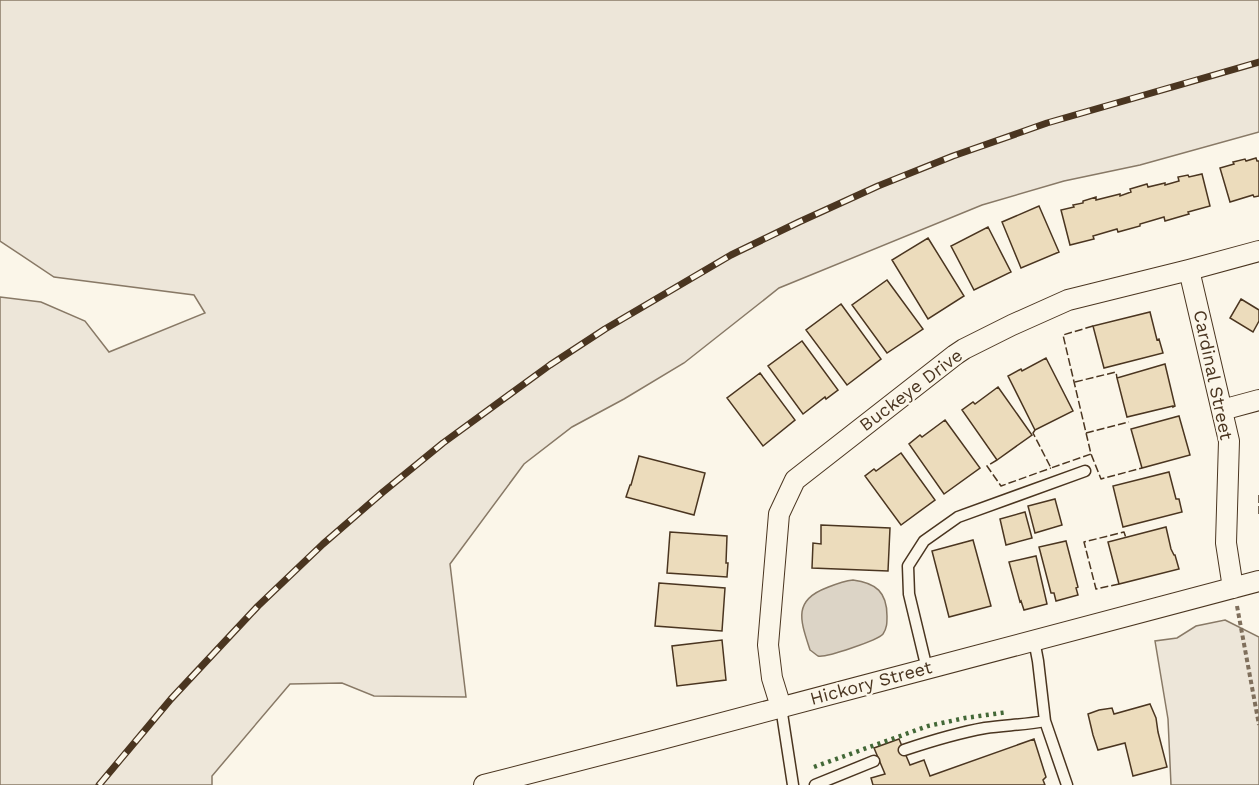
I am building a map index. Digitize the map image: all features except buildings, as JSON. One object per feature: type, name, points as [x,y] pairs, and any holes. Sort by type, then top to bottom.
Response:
[{"type":"street","name":"Buckeye Drive","points":[[781,707],[772,678],[768,645],[779,514],[795,480],[964,349],[1012,325],[1068,300],[1259,251]]},
{"type":"street","name":"Cardinal Street","points":[[1189,270],[1229,441],[1226,543],[1233,588]]},
{"type":"street","points":[[1222,410],[1259,400]]},
{"type":"street","name":"Hickory Street","points":[[484,785],[1259,581]]},
{"type":"lane","points":[[927,669],[909,594],[908,566],[924,541],[958,517],[1085,471]]},
{"type":"lane","points":[[1034,640],[1045,721],[1067,785]]},
{"type":"lane","points":[[781,707],[793,785]]},
{"type":"lane","points":[[904,750],[961,733],[1045,721]]},
{"type":"lane","points":[[815,785],[874,761]]},
{"type":"path","points":[[1233,588],[1259,725]]},
{"type":"shaded area","points":[[0,0],[1259,0],[1259,132],[1140,165],[1064,181],[982,205],[779,288],[684,363],[572,427],[524,464],[450,564],[466,697],[374,696],[342,683],[290,684],[212,776],[212,785],[0,785],[0,297],[41,302],[85,321],[109,352],[205,313],[194,295],[54,277],[0,241]]},
{"type":"shaded area","points":[[853,580],[874,586],[879,590],[885,601],[887,621],[885,630],[879,637],[862,644],[818,656],[810,650],[804,630],[802,613],[804,606],[815,593]]},
{"type":"shaded area","points":[[1225,620],[1259,637],[1259,785],[1171,785],[1168,719],[1155,641],[1177,638],[1196,626]]},
{"type":"railway","points":[[99,785],[171,699],[258,606],[323,544],[443,443],[550,365],[605,329],[731,255],[878,186],[953,156],[1047,123],[1259,62]]},
{"type":"hedge","points":[[814,767],[928,726],[1008,712]]},
{"type":"fence","points":[[1093,326],[1063,335],[1091,454],[1101,479],[1142,468]]},
{"type":"fence","points":[[1075,382],[1116,372],[1117,378]]},
{"type":"fence","points":[[1086,433],[1129,422]]},
{"type":"fence","points":[[1035,430],[1033,433],[1051,468],[1091,454]]},
{"type":"fence","points":[[997,460],[987,466],[1001,486],[1051,468]]},
{"type":"fence","points":[[1259,495],[1259,517]]},
{"type":"fence","points":[[1119,584],[1096,589],[1084,542],[1124,532],[1126,538]]}]
